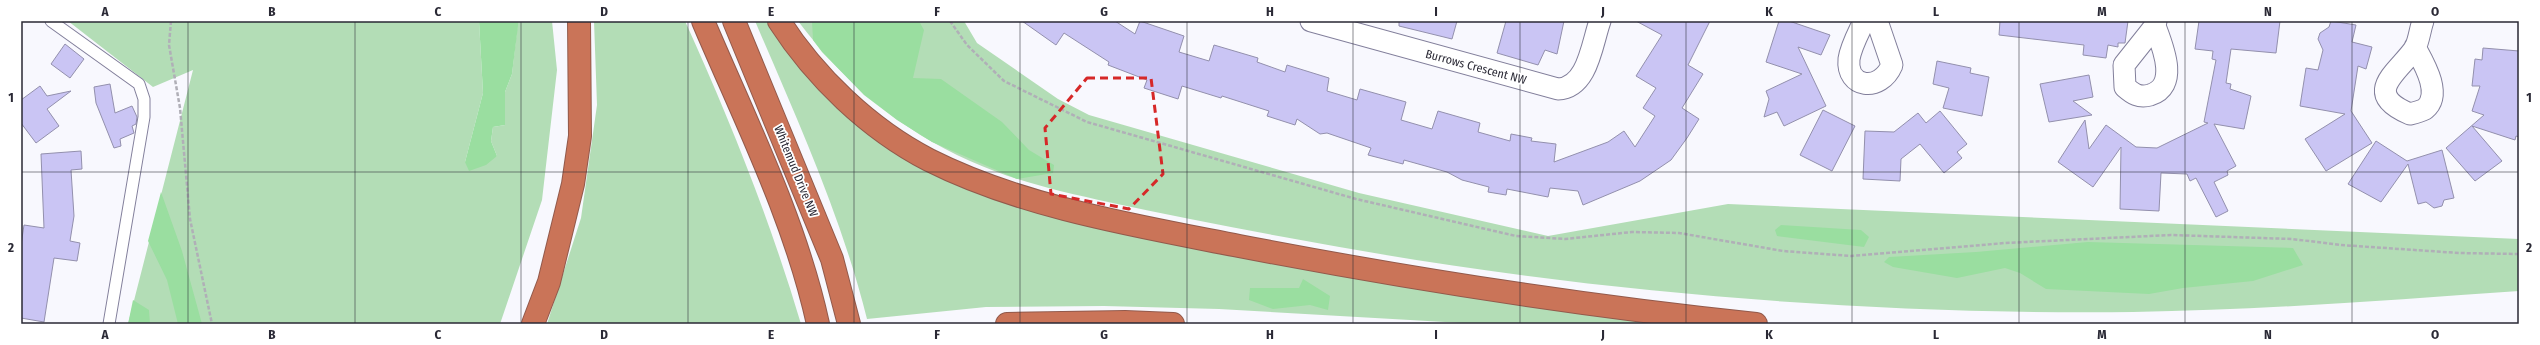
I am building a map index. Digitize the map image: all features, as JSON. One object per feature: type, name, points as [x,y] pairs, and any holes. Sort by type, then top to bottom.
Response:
[{"type":"highway","points":[[533,324],[549,282],[573,184],[580,136],[579,21]]},
{"type":"highway","points":[[703,21],[778,198],[801,261],[818,324]]},
{"type":"highway","name":"Whitemud Drive NW","points":[[734,21],[832,259],[849,324]]},
{"type":"highway","points":[[779,21],[796,46],[832,87],[878,127],[927,159],[977,182],[1035,201],[1181,235],[1326,263],[1554,298],[1756,324]]},
{"type":"highway","points":[[1007,324],[1125,322],[1173,324]]},
{"type":"street","name":"Burrows Crescent NW","points":[[1311,21],[1347,26],[1565,88],[1577,82],[1581,76],[1600,21]]},
{"type":"street","points":[[1864,21],[1849,59],[1851,71],[1858,81],[1867,84],[1878,82],[1888,76],[1892,65],[1877,21]]},
{"type":"street","points":[[2415,47],[2422,21]]},
{"type":"lane","points":[[51,21],[139,84],[144,99],[144,117],[109,324]]},
{"type":"path","points":[[171,21],[169,45],[180,108],[190,219],[212,324]]},
{"type":"path","points":[[950,21],[967,46],[1004,80],[1087,122],[1356,199],[1516,236],[1565,238],[1632,232],[1679,233],[1783,251],[1851,256],[2005,243],[2171,235],[2292,239],[2341,245],[2451,253],[2519,254]]},
{"type":"highlighted area","points":[[1087,78],[1151,78],[1163,174],[1129,209],[1051,194],[1045,128]]},
{"type":"green space","points":[[68,21],[479,21],[483,93],[465,162],[497,156],[491,141],[493,127],[505,125],[505,92],[512,74],[518,21],[552,21],[557,70],[542,200],[500,324],[128,324],[193,70],[153,87]]},
{"type":"green space","points":[[479,21],[518,21],[518,26],[512,74],[505,92],[505,125],[493,127],[491,141],[497,156],[486,165],[469,171],[465,162],[483,93]]},
{"type":"green space","points":[[594,21],[685,21],[718,95],[763,209],[801,324],[547,324],[581,218],[597,105]]},
{"type":"green space","points":[[755,21],[766,21],[860,125],[1144,237],[1352,278],[1539,308],[1665,324],[1480,324],[1219,309],[1104,306],[986,307],[867,319],[844,242],[831,205],[802,131]]},
{"type":"green space","points":[[798,21],[964,21],[977,43],[1058,99],[1089,115],[1359,193],[1548,236],[1728,204],[2519,239],[2519,291],[2326,304],[2181,311],[2026,312],[1920,309],[1813,304],[1707,296],[1495,272],[1389,256],[1240,229],[1108,202],[1038,185],[987,168],[944,149],[920,135],[875,102],[834,64]]},
{"type":"green space","points":[[812,21],[919,21],[924,30],[913,78],[941,79],[1002,122],[1029,150],[1054,165],[1053,173],[1017,179],[932,142],[897,120],[864,95],[822,52],[813,40]]},
{"type":"green space","points":[[161,192],[182,251],[202,324],[178,324],[167,280],[148,241]]},
{"type":"green space","points":[[1781,225],[1861,230],[1869,237],[1864,247],[1777,236],[1775,230]]},
{"type":"green space","points":[[2088,242],[2293,248],[2303,265],[2253,281],[2183,288],[2149,294],[2046,289],[2020,273],[2005,268],[1957,278],[1893,267],[1884,262],[1889,257],[1976,252]]},
{"type":"green space","points":[[1303,279],[1330,296],[1328,310],[1310,305],[1273,309],[1249,300],[1250,288],[1299,288]]},
{"type":"green space","points":[[133,300],[149,310],[150,324],[128,324]]},
{"type":"building","points":[[1022,21],[1115,21],[1135,34],[1140,21],[1184,36],[1179,52],[1209,61],[1214,45],[1258,58],[1257,62],[1285,72],[1287,65],[1329,78],[1327,91],[1357,100],[1360,89],[1406,102],[1401,120],[1432,129],[1438,111],[1480,123],[1478,132],[1510,141],[1511,134],[1532,138],[1531,141],[1556,144],[1554,162],[1608,142],[1624,131],[1635,147],[1655,116],[1643,108],[1656,88],[1636,76],[1662,35],[1636,21],[1710,21],[1688,65],[1703,74],[1682,108],[1699,119],[1687,138],[1671,160],[1640,181],[1583,205],[1578,191],[1550,188],[1548,197],[1507,189],[1506,195],[1488,192],[1489,187],[1462,180],[1447,172],[1404,160],[1403,164],[1368,155],[1371,148],[1327,133],[1320,134],[1297,119],[1295,125],[1267,116],[1269,111],[1222,96],[1221,98],[1182,86],[1178,99],[1144,88],[1147,80],[1108,65],[1109,62],[1064,33],[1056,45]]},
{"type":"building","points":[[1399,21],[1457,21],[1452,39],[1399,26]]},
{"type":"building","points":[[1506,21],[1564,21],[1557,54],[1545,50],[1538,65],[1497,53]]},
{"type":"building","points":[[1779,21],[1789,21],[1830,35],[1821,55],[1798,47],[1826,106],[1784,126],[1777,112],[1764,117],[1769,99],[1766,91],[1802,74],[1766,62]]},
{"type":"building","points":[[2000,21],[2128,21],[2125,43],[2118,43],[2118,47],[2108,45],[2106,58],[2083,55],[2084,45],[1999,35]]},
{"type":"building","points":[[2199,21],[2280,21],[2276,53],[2231,49],[2226,83],[2231,84],[2230,89],[2251,96],[2244,129],[2214,124],[2236,166],[2227,171],[2228,175],[2214,182],[2228,211],[2216,217],[2196,178],[2190,181],[2187,174],[2161,173],[2159,211],[2120,209],[2121,147],[2093,187],[2058,162],[2085,120],[2089,149],[2106,125],[2136,147],[2157,148],[2208,123],[2204,122],[2216,60],[2212,59],[2213,51],[2195,49]]},
{"type":"building","points":[[2331,21],[2356,25],[2352,42],[2372,47],[2366,69],[2358,66],[2351,111],[2372,143],[2326,171],[2305,139],[2345,114],[2300,106],[2306,68],[2318,70],[2323,50],[2318,39],[2320,33],[2329,27]]},
{"type":"building","points":[[65,44],[84,59],[70,78],[51,64]]},
{"type":"building","points":[[2483,48],[2519,51],[2519,137],[2516,136],[2515,140],[2472,126],[2502,161],[2475,181],[2446,148],[2484,115],[2472,111],[2480,86],[2472,86],[2475,59],[2482,60]]},
{"type":"building","points":[[1937,61],[1971,68],[1970,73],[1989,77],[1982,116],[1943,108],[1949,88],[1933,84]]},
{"type":"building","points":[[2089,75],[2093,97],[2073,101],[2092,115],[2049,122],[2040,84]]},
{"type":"building","points":[[110,84],[115,113],[132,106],[137,117],[136,124],[132,126],[134,133],[120,139],[121,146],[114,148],[96,103],[94,87]]},
{"type":"building","points":[[40,86],[47,96],[71,91],[47,109],[59,126],[36,143],[21,123],[21,100]]},
{"type":"building","points":[[1823,110],[1855,126],[1832,171],[1800,155]]},
{"type":"building","points":[[1940,111],[1967,144],[1957,152],[1962,158],[1944,173],[1920,144],[1901,159],[1900,181],[1863,179],[1865,131],[1894,132],[1918,113],[1926,123]]},
{"type":"building","points":[[2376,141],[2407,161],[2442,150],[2454,198],[2444,200],[2442,206],[2434,208],[2426,202],[2418,204],[2408,164],[2381,202],[2348,184]]},
{"type":"building","points":[[81,151],[82,169],[71,170],[74,216],[70,241],[80,243],[77,261],[54,258],[44,322],[21,318],[21,245],[24,225],[44,228],[41,154]]}]
